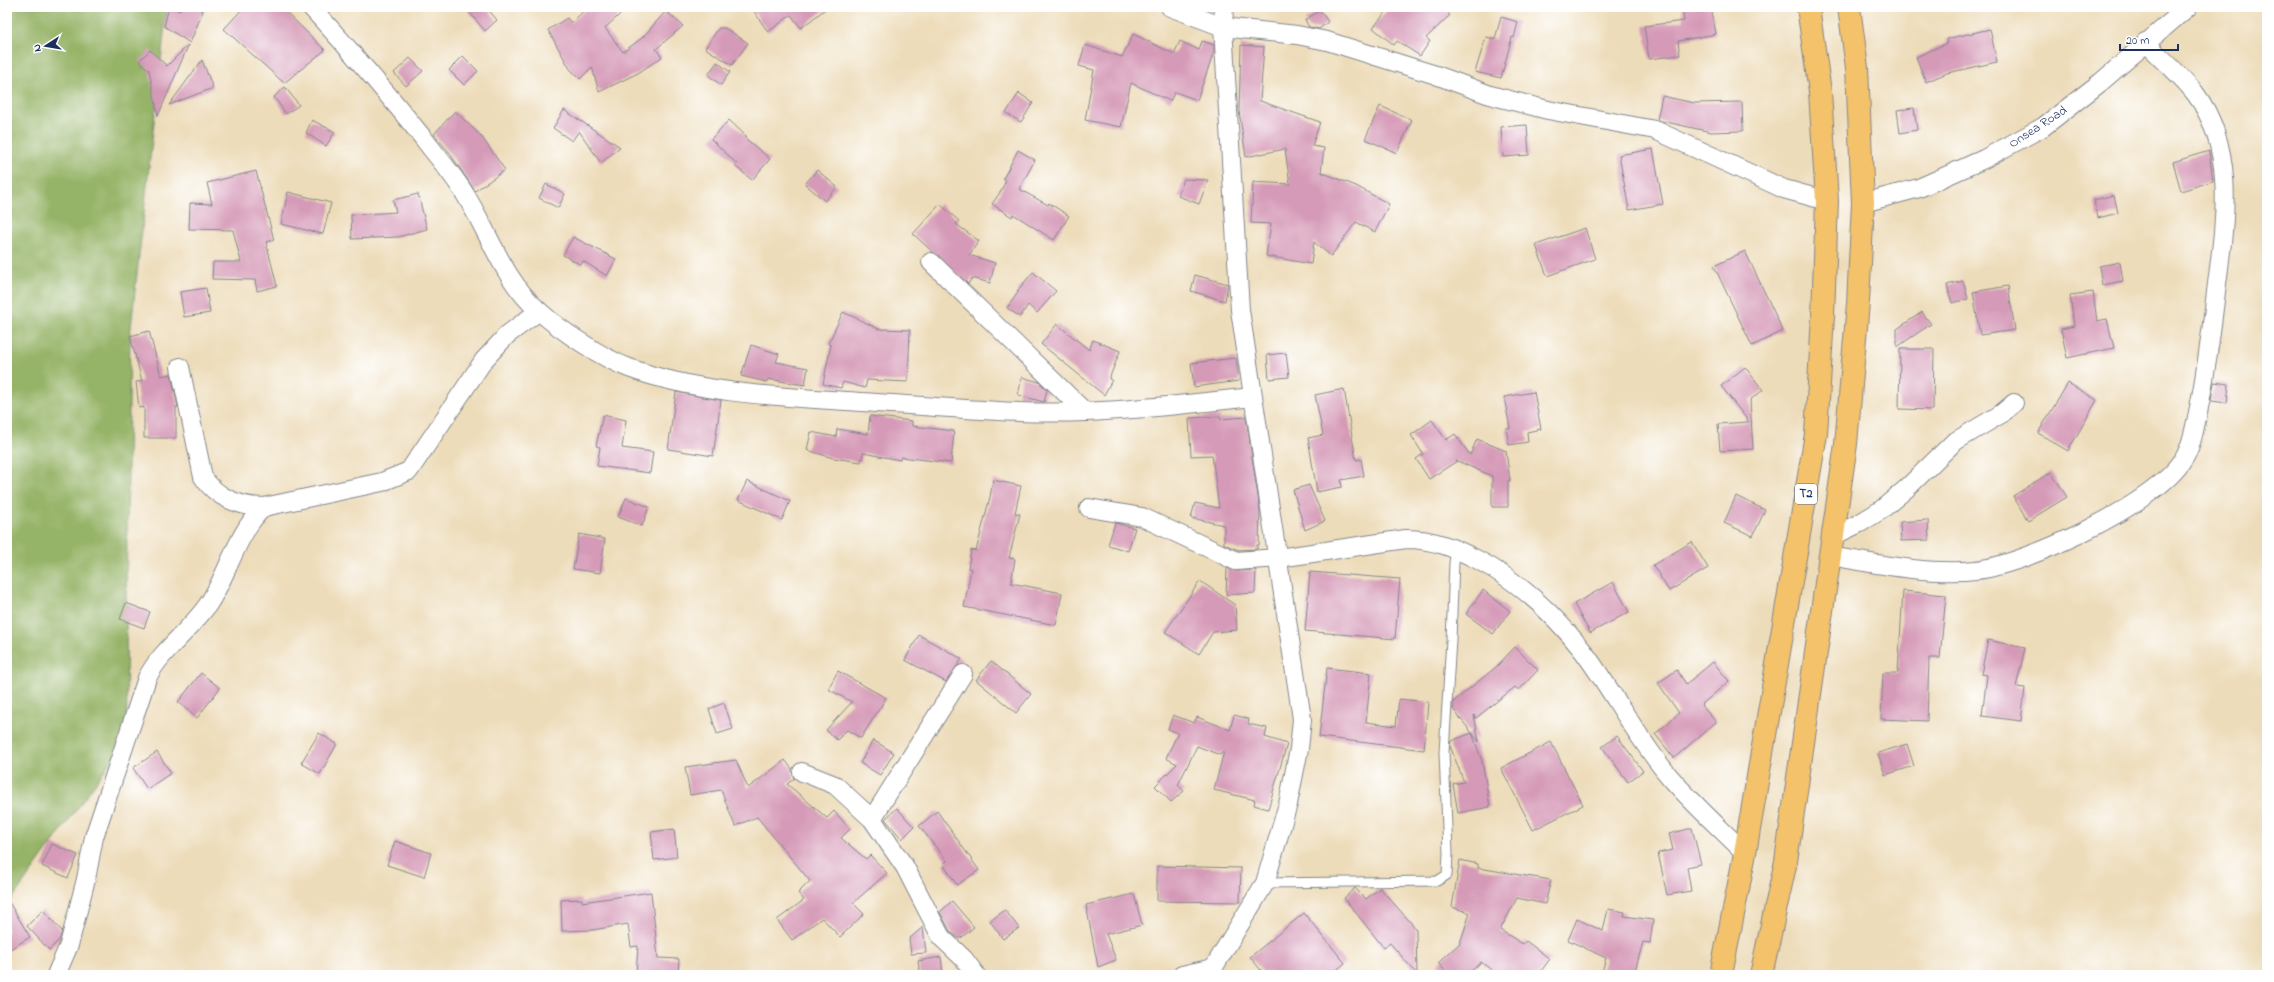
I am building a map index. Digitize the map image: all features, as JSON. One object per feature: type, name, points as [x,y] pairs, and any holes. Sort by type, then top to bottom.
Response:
[{"type":"highway","name":"T2","points":[[1721,975],[1745,854],[1816,434],[1823,316],[1827,201],[1820,92],[1808,7]]},
{"type":"highway","points":[[1761,975],[1786,861],[1846,444],[1858,304],[1863,203],[1856,68],[1849,7]]},
{"type":"street","points":[[311,7],[364,66],[460,186],[511,278],[539,311],[585,344],[625,367],[667,380],[713,388],[815,399],[1029,411],[1085,412],[1253,397]]},
{"type":"street","points":[[1170,7],[1223,27],[1327,41],[1436,75],[1490,95],[1548,110],[1655,130],[1784,189],[1827,201]]},
{"type":"street","points":[[1182,975],[1211,972],[1265,883],[1288,804],[1302,733],[1301,700],[1279,558],[1267,499],[1240,310],[1223,27],[1224,7]]},
{"type":"street","name":"Onsea Road","points":[[1863,203],[1919,188],[2016,143],[2069,108],[2188,7]]},
{"type":"street","points":[[2014,403],[1996,418],[1954,442],[1906,489],[1881,510],[1860,523],[1831,546],[1872,564],[1955,572],[1978,570],[1997,566],[2019,559],[2122,512],[2151,493],[2172,476],[2185,459],[2193,434],[2201,397],[2211,335],[2225,179],[2217,138],[2208,115],[2194,93],[2145,42]]},
{"type":"street","points":[[931,262],[1085,412]]},
{"type":"street","points":[[180,367],[203,477],[211,487],[239,505],[248,507],[264,507],[382,482],[409,471],[484,360],[507,335],[539,311]]},
{"type":"street","points":[[56,975],[69,945],[86,879],[94,837],[147,678],[155,663],[209,603],[244,533],[256,514],[264,507]]},
{"type":"street","points":[[1089,508],[1142,517],[1228,559],[1244,561],[1279,558],[1406,539],[1421,539],[1456,549],[1517,583],[1547,611],[1583,651],[1630,723],[1669,776],[1745,854]]},
{"type":"street","points":[[872,819],[963,674]]},
{"type":"street","points":[[802,772],[835,785],[872,819],[905,867],[941,937],[964,959],[976,975]]},
{"type":"lane","points":[[1265,883],[1437,881],[1447,875],[1448,853],[1444,752],[1456,549]]},
{"type":"green space","points":[[7,7],[167,7],[130,336],[126,603],[127,739],[7,906]]},
{"type":"building","points":[[169,7],[180,11],[181,7],[195,7],[203,11],[190,43],[164,26]]},
{"type":"building","points":[[244,7],[281,7],[325,50],[284,83],[224,29]]},
{"type":"building","points":[[465,7],[486,7],[497,20],[485,31]]},
{"type":"building","points":[[588,7],[628,7],[605,28],[623,52],[642,38],[666,11],[683,26],[656,49],[662,57],[638,73],[599,92],[592,67],[580,79],[570,69],[548,30],[567,18],[571,23]]},
{"type":"building","points":[[751,7],[828,7],[801,28],[791,15],[768,32]]},
{"type":"building","points":[[1390,7],[1442,7],[1450,15],[1426,38],[1430,41],[1420,56],[1397,41],[1394,45],[1373,28]]},
{"type":"building","points":[[1682,7],[1711,7],[1716,34],[1678,41],[1680,55],[1649,59],[1644,26],[1684,21]]},
{"type":"building","points":[[1320,10],[1328,22],[1319,29],[1309,27],[1305,20]]},
{"type":"building","points":[[1501,17],[1518,22],[1514,38],[1512,37],[1501,78],[1475,72],[1486,37],[1495,39]]},
{"type":"building","points":[[719,28],[725,28],[748,43],[732,65],[705,48]]},
{"type":"building","points":[[1990,29],[1997,62],[1947,73],[1926,82],[1916,57],[1947,43],[1946,39]]},
{"type":"building","points":[[1133,34],[1174,54],[1180,41],[1199,50],[1202,41],[1214,45],[1214,52],[1197,100],[1175,92],[1170,101],[1131,83],[1121,127],[1085,120],[1094,70],[1079,66],[1085,45],[1122,57]]},
{"type":"building","points":[[188,45],[158,116],[149,70],[139,61],[150,50],[167,66]]},
{"type":"building","points":[[1241,45],[1264,47],[1260,101],[1320,122],[1312,146],[1324,148],[1321,172],[1356,186],[1389,204],[1375,232],[1356,222],[1331,256],[1314,242],[1311,264],[1266,256],[1271,224],[1251,223],[1253,182],[1290,184],[1285,149],[1246,157],[1239,111]]},
{"type":"building","points":[[463,56],[478,71],[464,85],[449,70]]},
{"type":"building","points":[[410,58],[423,71],[406,86],[394,73]]},
{"type":"building","points":[[202,60],[213,88],[169,105]]},
{"type":"building","points":[[717,62],[730,72],[721,85],[708,75]]},
{"type":"building","points":[[285,87],[299,105],[286,114],[274,97]]},
{"type":"building","points":[[1019,93],[1033,103],[1021,122],[1006,113]]},
{"type":"building","points":[[1662,96],[1694,103],[1742,102],[1743,131],[1711,132],[1657,120]]},
{"type":"building","points":[[1380,106],[1412,120],[1397,153],[1365,139]]},
{"type":"building","points":[[1914,108],[1917,130],[1900,133],[1897,110]]},
{"type":"building","points":[[564,110],[620,147],[601,163],[579,131],[572,141],[553,128]]},
{"type":"building","points":[[455,111],[481,136],[505,170],[475,191],[449,152],[434,134]]},
{"type":"building","points":[[312,120],[335,132],[326,146],[306,133]]},
{"type":"building","points":[[729,120],[746,136],[745,138],[770,159],[752,180],[735,166],[737,164],[711,139]]},
{"type":"building","points":[[1527,125],[1529,155],[1503,157],[1501,127]]},
{"type":"building","points":[[1653,149],[1663,204],[1629,210],[1619,155]]},
{"type":"building","points":[[1018,150],[1035,160],[1019,189],[1048,205],[1049,203],[1069,216],[1054,240],[1013,214],[1012,217],[992,204],[1001,191],[1006,180],[1003,179]]},
{"type":"building","points":[[2209,151],[2213,181],[2181,191],[2173,162]]},
{"type":"building","points":[[817,170],[837,187],[825,201],[805,184]]},
{"type":"building","points":[[256,171],[274,240],[266,242],[277,286],[257,291],[255,280],[212,279],[213,262],[241,262],[233,230],[189,229],[190,203],[212,204],[207,183]]},
{"type":"building","points":[[1184,179],[1208,180],[1199,204],[1178,196]]},
{"type":"building","points":[[546,184],[565,194],[558,208],[539,198]]},
{"type":"building","points":[[288,192],[331,203],[323,234],[281,224]]},
{"type":"building","points":[[418,194],[427,229],[398,237],[352,239],[351,215],[396,212],[393,200]]},
{"type":"building","points":[[2114,195],[2118,213],[2098,218],[2094,200]]},
{"type":"building","points":[[940,204],[959,221],[956,224],[979,241],[969,255],[995,263],[990,283],[972,278],[968,284],[913,234]]},
{"type":"building","points":[[1585,228],[1595,259],[1547,276],[1536,245]]},
{"type":"building","points":[[573,237],[616,259],[607,276],[583,261],[581,265],[563,255]]},
{"type":"building","points":[[1745,251],[1783,331],[1752,346],[1714,266]]},
{"type":"building","points":[[2120,262],[2123,281],[2102,285],[2099,266]]},
{"type":"building","points":[[1033,272],[1056,291],[1037,313],[1028,305],[1020,317],[1007,308],[1019,291],[1017,291]]},
{"type":"building","points":[[1195,275],[1228,284],[1225,301],[1191,291]]},
{"type":"building","points":[[1963,281],[1968,299],[1952,303],[1947,285]]},
{"type":"building","points":[[2008,286],[2015,330],[1980,335],[1973,292]]},
{"type":"building","points":[[206,288],[210,313],[184,317],[180,292]]},
{"type":"building","points":[[2093,292],[2097,321],[2107,319],[2114,348],[2067,358],[2061,329],[2074,326],[2070,295]]},
{"type":"building","points":[[843,312],[879,329],[910,330],[908,382],[867,380],[865,388],[843,382],[841,388],[823,384],[831,345],[828,344]]},
{"type":"building","points":[[1922,312],[1931,324],[1897,347],[1897,329]]},
{"type":"building","points":[[1057,324],[1089,350],[1093,340],[1120,351],[1109,379],[1112,380],[1104,395],[1041,344]]},
{"type":"building","points":[[149,331],[161,376],[171,374],[178,407],[176,407],[176,438],[144,438],[144,407],[139,408],[136,382],[142,381],[130,336]]},
{"type":"building","points":[[751,345],[779,354],[776,362],[808,368],[805,385],[768,379],[767,382],[741,376]]},
{"type":"building","points":[[1900,349],[1934,349],[1933,410],[1899,409]]},
{"type":"building","points":[[1286,353],[1289,377],[1269,379],[1267,355]]},
{"type":"building","points":[[1236,358],[1239,381],[1194,387],[1191,363]]},
{"type":"building","points":[[1745,367],[1763,390],[1750,400],[1753,449],[1720,451],[1718,424],[1749,422],[1721,386]]},
{"type":"building","points":[[1022,377],[1039,382],[1047,390],[1044,402],[1018,395]]},
{"type":"building","points":[[2214,382],[2229,384],[2227,403],[2211,401]]},
{"type":"building","points":[[2068,383],[2097,400],[2068,451],[2038,433]]},
{"type":"building","points":[[1344,389],[1356,460],[1361,459],[1364,476],[1341,480],[1342,487],[1317,492],[1308,438],[1323,435],[1315,395]]},
{"type":"building","points":[[676,392],[721,400],[713,456],[668,449]]},
{"type":"building","points":[[1534,392],[1541,429],[1527,432],[1528,442],[1509,445],[1506,428],[1510,428],[1504,397]]},
{"type":"building","points":[[603,415],[626,420],[622,448],[653,452],[650,473],[597,466],[600,447],[596,446]]},
{"type":"building","points":[[870,416],[912,421],[912,426],[954,431],[951,463],[901,457],[900,460],[863,453],[861,462],[833,458],[807,450],[811,432],[836,437],[837,429],[868,434]]},
{"type":"building","points":[[1220,416],[1220,419],[1246,417],[1260,510],[1259,545],[1257,545],[1257,549],[1238,550],[1224,544],[1224,525],[1191,518],[1195,503],[1219,508],[1212,455],[1191,456],[1189,418]]},
{"type":"building","points":[[1432,420],[1446,440],[1455,434],[1470,455],[1477,439],[1506,451],[1510,481],[1508,481],[1508,507],[1492,507],[1492,476],[1457,461],[1429,479],[1416,459],[1423,454],[1411,435]]},
{"type":"building","points":[[2051,472],[2067,497],[2028,521],[2013,496]]},
{"type":"building","points":[[993,480],[1021,486],[1015,513],[1020,514],[1009,558],[1015,559],[1011,583],[1062,593],[1056,625],[964,607],[971,569],[968,568],[971,550],[976,551]]},
{"type":"building","points":[[747,481],[790,501],[782,520],[738,500]]},
{"type":"building","points":[[1309,485],[1325,521],[1305,530],[1293,490]]},
{"type":"building","points":[[1736,496],[1765,510],[1753,536],[1724,523]]},
{"type":"building","points":[[626,498],[649,507],[642,526],[618,517]]},
{"type":"building","points":[[1928,520],[1929,540],[1901,541],[1900,522]]},
{"type":"building","points":[[1115,523],[1135,528],[1128,551],[1108,545]]},
{"type":"building","points":[[579,534],[605,539],[600,573],[573,569]]},
{"type":"building","points":[[1692,542],[1708,568],[1669,591],[1653,565]]},
{"type":"building","points":[[1227,568],[1236,571],[1256,570],[1255,593],[1226,595]]},
{"type":"building","points":[[1310,572],[1400,579],[1395,639],[1305,631]]},
{"type":"building","points":[[1200,581],[1235,605],[1237,630],[1213,632],[1199,654],[1165,632]]},
{"type":"building","points":[[1613,582],[1629,612],[1590,633],[1574,604]]},
{"type":"building","points":[[1483,590],[1510,611],[1493,634],[1466,614]]},
{"type":"building","points":[[1903,591],[1946,595],[1940,658],[1929,658],[1927,721],[1881,719],[1883,673],[1898,673]]},
{"type":"building","points":[[126,603],[150,612],[144,628],[120,619]]},
{"type":"building","points":[[919,635],[962,659],[946,682],[905,660]]},
{"type":"building","points":[[1988,640],[2025,648],[2016,687],[2025,688],[2021,721],[1982,716],[1987,675],[1981,674]]},
{"type":"building","points":[[1515,647],[1538,670],[1519,690],[1515,687],[1476,718],[1474,715],[1479,742],[1453,709],[1453,702],[1496,667]]},
{"type":"building","points":[[991,661],[1031,694],[1016,713],[976,680]]},
{"type":"building","points":[[1713,662],[1729,681],[1701,705],[1716,722],[1674,758],[1655,734],[1679,713],[1658,683],[1677,670],[1686,684]]},
{"type":"building","points":[[1327,668],[1371,673],[1366,722],[1396,726],[1399,699],[1428,702],[1424,750],[1319,737]]},
{"type":"building","points":[[838,671],[886,698],[861,738],[847,730],[837,740],[826,730],[852,702],[828,689]]},
{"type":"building","points":[[201,673],[220,688],[197,718],[178,702]]},
{"type":"building","points":[[724,703],[733,729],[717,734],[709,709]]},
{"type":"building","points":[[1173,715],[1194,723],[1197,717],[1230,730],[1234,715],[1249,719],[1248,724],[1267,728],[1265,737],[1287,744],[1268,809],[1254,805],[1255,800],[1214,790],[1224,751],[1220,755],[1197,746],[1178,785],[1184,791],[1171,802],[1155,786],[1177,764],[1166,758],[1178,733],[1168,729]]},
{"type":"building","points":[[319,733],[337,744],[320,774],[301,763]]},
{"type":"building","points":[[1472,733],[1482,761],[1490,807],[1458,813],[1453,784],[1464,782],[1450,746],[1451,741]]},
{"type":"building","points":[[1617,736],[1643,771],[1628,782],[1602,747]]},
{"type":"building","points":[[873,740],[894,753],[880,775],[860,763]]},
{"type":"building","points":[[1551,742],[1583,805],[1533,830],[1501,768]]},
{"type":"building","points":[[1907,744],[1914,766],[1885,775],[1878,753]]},
{"type":"building","points":[[157,752],[171,773],[147,789],[133,768]]},
{"type":"building","points":[[736,760],[748,788],[785,760],[792,769],[794,779],[787,784],[827,818],[834,811],[850,829],[841,838],[866,859],[870,855],[887,873],[853,903],[864,914],[840,937],[822,918],[792,940],[777,920],[804,900],[798,893],[810,881],[757,817],[735,826],[721,790],[690,795],[685,767]]},
{"type":"building","points":[[897,808],[914,827],[902,839],[885,819]]},
{"type":"building","points":[[937,811],[979,870],[957,885],[943,864],[947,861],[919,826]]},
{"type":"building","points":[[1692,828],[1701,864],[1687,867],[1691,891],[1667,895],[1658,853],[1673,850],[1669,834]]},
{"type":"building","points":[[674,829],[677,857],[654,860],[651,832]]},
{"type":"building","points":[[395,841],[431,853],[424,877],[387,865]]},
{"type":"building","points":[[52,844],[78,855],[68,878],[42,866]]},
{"type":"building","points":[[1460,860],[1478,864],[1478,868],[1551,880],[1545,904],[1517,898],[1500,930],[1523,944],[1526,941],[1550,959],[1538,975],[1498,975],[1481,962],[1467,975],[1449,975],[1438,963],[1460,943],[1470,913],[1452,907]]},
{"type":"building","points":[[1157,866],[1241,868],[1240,902],[1157,901]]},
{"type":"building","points":[[1355,888],[1366,899],[1380,888],[1413,925],[1416,930],[1417,974],[1390,943],[1384,948],[1344,898]]},
{"type":"building","points":[[651,892],[658,958],[679,959],[678,975],[636,975],[638,946],[631,947],[628,924],[592,930],[562,931],[561,900],[582,899],[582,902]]},
{"type":"building","points":[[1134,894],[1142,925],[1106,934],[1116,960],[1098,967],[1086,905]]},
{"type":"building","points":[[7,899],[30,937],[7,951]]},
{"type":"building","points":[[952,901],[974,927],[961,938],[958,938],[950,931],[940,912]]},
{"type":"building","points":[[1608,909],[1625,912],[1624,916],[1653,920],[1650,943],[1643,942],[1634,975],[1601,975],[1606,958],[1568,940],[1577,919],[1603,931]]},
{"type":"building","points":[[43,910],[62,931],[60,939],[49,950],[27,926]]},
{"type":"building","points":[[1005,910],[1019,928],[1003,939],[990,921]]},
{"type":"building","points":[[1304,913],[1345,963],[1331,975],[1265,975],[1250,957]]},
{"type":"building","points":[[923,927],[926,953],[911,954],[909,939]]},
{"type":"building","points":[[941,957],[943,975],[920,975],[918,961]]}]
